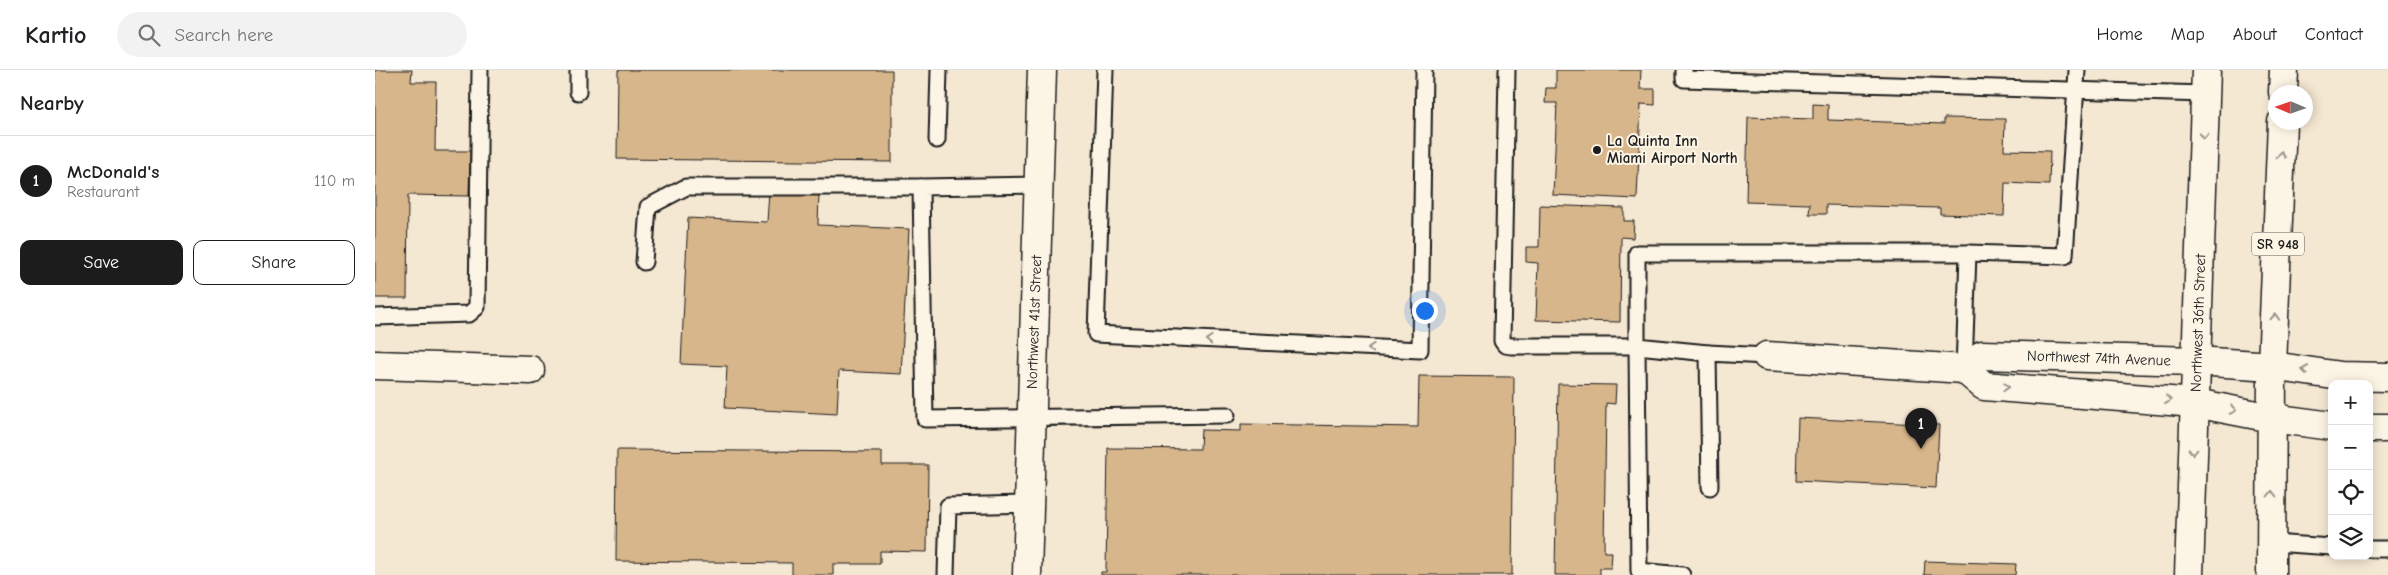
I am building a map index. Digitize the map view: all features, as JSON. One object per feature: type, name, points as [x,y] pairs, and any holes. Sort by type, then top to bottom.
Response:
[{"type":"street","name":"Northwest 41st Street","points":[[1027,575],[1042,70]]},
{"type":"street","points":[[2283,85],[2284,70]]},
{"type":"street","name":"Northwest 36th Street","points":[[2189,575],[2206,82]]},
{"type":"street","name":"SR 948","points":[[2271,575],[2272,366],[2282,130]]},
{"type":"street","name":"Northwest 74th Avenue","points":[[1964,369],[1983,354],[2196,360],[2272,366],[2341,376],[2388,377]]},
{"type":"street","points":[[1767,356],[1964,369],[1983,386],[2195,403],[2272,418],[2328,425]]},
{"type":"street","points":[[375,365],[530,370]]},
{"type":"street","points":[[2373,428],[2388,428]]},
{"type":"lane","points":[[375,317],[469,314],[477,307],[480,70]]},
{"type":"lane","points":[[578,70],[578,92]]},
{"type":"lane","points":[[937,140],[939,70]]},
{"type":"lane","points":[[1105,70],[1096,334],[1420,350],[1424,70]]},
{"type":"lane","points":[[1507,70],[1502,341],[1505,345],[1637,346],[1708,353],[1767,356]]},
{"type":"lane","points":[[1684,70],[1684,79],[2076,90],[2206,82]]},
{"type":"lane","points":[[1682,575],[1639,571],[1637,253],[1968,253],[2065,256],[2077,70]]},
{"type":"lane","points":[[644,262],[648,207],[686,187],[1039,185]]},
{"type":"lane","points":[[921,187],[925,419],[1227,415]]},
{"type":"lane","points":[[1964,369],[1968,253]]},
{"type":"lane","points":[[1708,353],[1710,487]]},
{"type":"lane","points":[[945,575],[948,506],[1029,504]]},
{"type":"lane","points":[[2272,543],[2328,547]]},
{"type":"lane","points":[[2373,549],[2388,549]]},
{"type":"building","points":[[375,70],[412,70],[411,82],[436,82],[435,151],[470,151],[469,196],[408,195],[407,298],[375,298]]},
{"type":"building","points":[[618,70],[892,70],[892,162],[617,159]]},
{"type":"building","name":"La Quinta Inn Miami Airport North","points":[[1556,70],[1641,70],[1640,89],[1655,89],[1655,105],[1641,104],[1637,199],[1553,195],[1557,103],[1545,103],[1546,88],[1556,88]]},
{"type":"building","points":[[1813,104],[1828,105],[1828,120],[1944,124],[1944,118],[2005,119],[2004,150],[2050,151],[2049,185],[2005,183],[2004,216],[1940,214],[1940,208],[1826,205],[1826,214],[1809,214],[1810,204],[1746,202],[1748,117],[1813,119]]},
{"type":"building","points":[[769,191],[819,194],[818,225],[909,229],[901,374],[839,371],[837,414],[725,408],[727,366],[681,364],[688,218],[767,222]]},
{"type":"building","points":[[1540,205],[1624,208],[1624,221],[1634,221],[1633,238],[1621,237],[1620,322],[1536,320],[1538,263],[1526,262],[1526,247],[1539,247]]},
{"type":"building","points":[[1419,376],[1514,377],[1512,575],[1101,575],[1101,572],[1106,572],[1108,448],[1200,449],[1201,430],[1241,431],[1241,424],[1418,427]]},
{"type":"building","points":[[1558,384],[1616,385],[1615,404],[1606,403],[1604,552],[1612,552],[1611,568],[1600,568],[1600,575],[1555,575]]},
{"type":"building","points":[[1798,418],[1939,425],[1936,488],[1796,481]]},
{"type":"building","points":[[617,450],[882,452],[882,465],[928,465],[927,552],[880,551],[880,564],[833,564],[833,575],[792,575],[792,563],[616,561]]},
{"type":"building","points":[[1925,561],[2016,564],[2015,575],[1924,575]]},
{"type":"place","name":"La Quinta Inn Miami Airport North","points":[[1597,150]]},
{"type":"place","name":"McDonald's","points":[[1921,449]]}]
